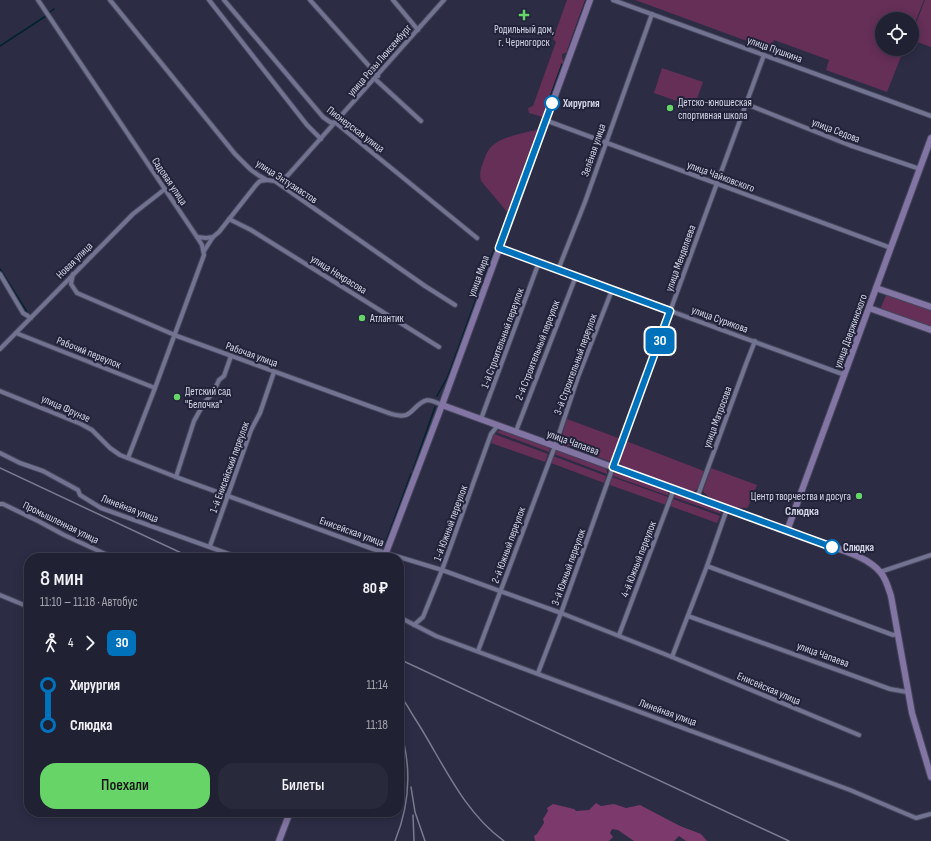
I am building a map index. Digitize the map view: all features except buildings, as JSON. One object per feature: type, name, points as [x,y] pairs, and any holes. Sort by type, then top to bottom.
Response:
[{"type":"main road","name":"улица Мира","points":[[386,553],[442,405],[590,0]]},
{"type":"main road","name":"улица Дзержинского","points":[[787,531],[931,138]]},
{"type":"main road","points":[[876,288],[931,307]]},
{"type":"main road","points":[[869,308],[931,330]]},
{"type":"main road","name":"улица Чапаева","points":[[442,405],[860,558],[880,572],[888,585],[891,596],[907,692],[931,777]]},
{"type":"main road","points":[[279,841],[288,817]]},
{"type":"street","name":"Садовая улица","points":[[38,0],[197,237],[204,251]]},
{"type":"street","name":"улица Энтузиастов","points":[[110,0],[235,154],[250,169],[267,180],[275,181],[425,286],[455,305]]},
{"type":"street","points":[[209,0],[307,125],[321,140]]},
{"type":"street","name":"Пионерская улица","points":[[224,0],[323,117],[330,122],[336,123],[477,238]]},
{"type":"street","points":[[310,0],[376,77],[421,120]]},
{"type":"street","points":[[393,0],[418,30]]},
{"type":"street","name":"улица Розы Люксембург","points":[[275,181],[285,178],[321,140],[444,0]]},
{"type":"street","name":"улица Пушкина","points":[[613,0],[931,116]]},
{"type":"street","name":"Зелёная улица","points":[[558,270],[585,202],[652,14]]},
{"type":"street","name":"улица Менделеева","points":[[613,467],[764,55]]},
{"type":"street","name":"улица Седова","points":[[746,104],[849,145],[920,169]]},
{"type":"street","name":"улица Чайковского","points":[[545,120],[891,248]]},
{"type":"street","points":[[128,458],[176,333],[204,255],[204,251],[213,237],[256,185],[260,181],[267,180]]},
{"type":"street","name":"Новая улица","points":[[0,349],[132,214],[165,189]]},
{"type":"street","name":"улица Некрасова","points":[[229,219],[251,230],[439,347]]},
{"type":"street","points":[[197,237],[213,237]]},
{"type":"street","name":"улица Сурикова","points":[[499,248],[845,374]]},
{"type":"street","name":"1-й Строительный переулок","points":[[482,419],[539,262]]},
{"type":"street","points":[[0,274],[23,314],[31,318]]},
{"type":"street","name":"Рабочая улица","points":[[74,274],[71,284],[77,293],[274,372],[398,415],[407,414],[426,400]]},
{"type":"street","name":"2-й Строительный переулок","points":[[516,431],[576,276]]},
{"type":"street","name":"3-й Строительный переулок","points":[[555,446],[578,378],[612,290]]},
{"type":"street","name":"Рабочий переулок","points":[[16,333],[155,388]]},
{"type":"street","name":"улица Матросова","points":[[697,498],[755,342]]},
{"type":"street","points":[[176,477],[194,421],[204,403],[213,393],[219,380],[224,376],[231,356]]},
{"type":"street","name":"1-й Енисейский переулок","points":[[210,546],[250,430],[260,413],[274,372]]},
{"type":"street","name":"улица Фрунзе","points":[[0,391],[81,424],[92,430],[117,453]]},
{"type":"street","points":[[426,394],[426,400],[432,400],[442,405]]},
{"type":"street","name":"1-й Южный переулок","points":[[414,625],[422,617],[442,570],[492,434],[498,425]]},
{"type":"street","name":"2-й Южный переулок","points":[[478,651],[555,446]]},
{"type":"street","name":"Линейная улица","points":[[0,453],[20,463],[43,471],[78,490],[80,495],[101,508],[228,553]]},
{"type":"street","name":"Енисейская улица","points":[[117,453],[176,477],[380,553]]},
{"type":"street","name":"3-й Южный переулок","points":[[538,673],[613,467]]},
{"type":"street","name":"4-й Южный переулок","points":[[619,635],[674,489]]},
{"type":"street","name":"Промышленная улица","points":[[0,504],[3,504],[40,522],[64,536],[103,553]]},
{"type":"street","points":[[672,657],[727,509]]},
{"type":"street","points":[[880,572],[931,555]]},
{"type":"street","name":"Енисейская улица","points":[[404,560],[442,570],[619,635],[859,735]]},
{"type":"street","points":[[707,566],[893,635],[897,634]]},
{"type":"street","points":[[0,595],[24,605]]},
{"type":"street","name":"улица Чапаева","points":[[688,616],[890,689],[907,692]]},
{"type":"street","name":"Линейная улица","points":[[404,620],[436,636],[850,790],[916,818],[931,814]]},
{"type":"shaded area","points":[[567,0],[587,0],[568,52],[562,54],[564,63],[543,117],[529,113],[528,108],[533,106],[556,42],[553,39]]},
{"type":"shaded area","points":[[635,0],[924,0],[919,12],[875,12],[875,56],[901,56],[887,92],[826,70],[829,60],[774,40],[769,49]]},
{"type":"shaded area","points":[[925,0],[931,0],[931,47],[919,43],[919,16]]},
{"type":"shaded area","points":[[662,68],[703,82],[694,107],[654,93]]},
{"type":"shaded area","points":[[539,129],[508,213],[481,181],[480,175],[485,157],[492,146],[498,142],[511,136]]},
{"type":"shaded area","points":[[886,295],[931,310],[931,327],[880,310]]},
{"type":"shaded area","points":[[567,419],[621,439],[613,459],[609,461],[563,444],[561,439]]},
{"type":"shaded area","points":[[502,430],[548,447],[550,449],[549,452],[496,432]]},
{"type":"shaded area","points":[[494,434],[548,454],[545,462],[491,443]]},
{"type":"shaded area","points":[[626,441],[704,471],[699,487],[693,492],[621,465],[619,461]]},
{"type":"shaded area","points":[[557,450],[606,468],[607,474],[554,454]]},
{"type":"shaded area","points":[[553,456],[606,476],[604,483],[551,463]]},
{"type":"shaded area","points":[[711,468],[757,485],[748,507],[744,508],[724,504],[711,498],[703,491]]},
{"type":"shaded area","points":[[618,472],[667,490],[669,496],[613,476],[614,473]]},
{"type":"shaded area","points":[[612,477],[668,497],[666,505],[610,485]]},
{"type":"shaded area","points":[[677,494],[720,510],[721,514],[673,497]]},
{"type":"shaded area","points":[[673,499],[720,516],[717,523],[670,506]]},
{"type":"shaded area","points":[[596,803],[601,806],[614,804],[626,808],[640,805],[680,826],[701,834],[707,841],[686,841],[679,836],[674,841],[634,841],[618,830],[612,829],[610,833],[613,837],[609,841],[535,841],[534,836],[544,823],[543,819],[548,811],[547,808],[553,804],[574,809],[576,811],[589,810]]},
{"type":"waterway","points":[[568,50],[586,0]]},
{"type":"waterway","points":[[50,12],[54,9]]},
{"type":"waterway","points":[[0,46],[46,16]]},
{"type":"waterway","points":[[544,114],[562,64]]},
{"type":"waterway","points":[[508,212],[538,130]]},
{"type":"waterway","points":[[437,396],[448,376],[505,220]]},
{"type":"waterway","points":[[0,269],[27,312]]},
{"type":"waterway","points":[[413,470],[435,407]]},
{"type":"waterway","points":[[385,544],[411,474]]},
{"type":"railway","points":[[0,468],[181,553]]},
{"type":"railway","points":[[404,661],[789,841]]},
{"type":"railway","points":[[404,701],[464,800],[489,829],[504,841]]},
{"type":"railway","points":[[404,745],[408,784],[404,813]]},
{"type":"railway","points":[[411,787],[415,812],[425,841]]},
{"type":"railway","points":[[413,815],[414,841]]},
{"type":"railway","points":[[395,841],[403,817]]},
{"type":"bus line","name":"30","points":[[552,103],[499,248],[670,311],[613,467],[832,547]]},
{"type":"place","name":"Родильный дом, г. Черногорск","points":[[524,15]]},
{"type":"place","name":"Хирургия","points":[[552,103]]},
{"type":"place","name":"Детско-юношеская спортивная школа","points":[[670,108]]},
{"type":"place","name":"Атлантик","points":[[362,318]]},
{"type":"place","name":"Детский сад \"Белочка\"","points":[[177,397]]},
{"type":"place","name":"Центр творчества и досуга","points":[[859,496]]},
{"type":"place","name":"Слюдка","points":[[832,547]]},
{"type":"district","name":"Слюдка","points":[[802,511]]}]
